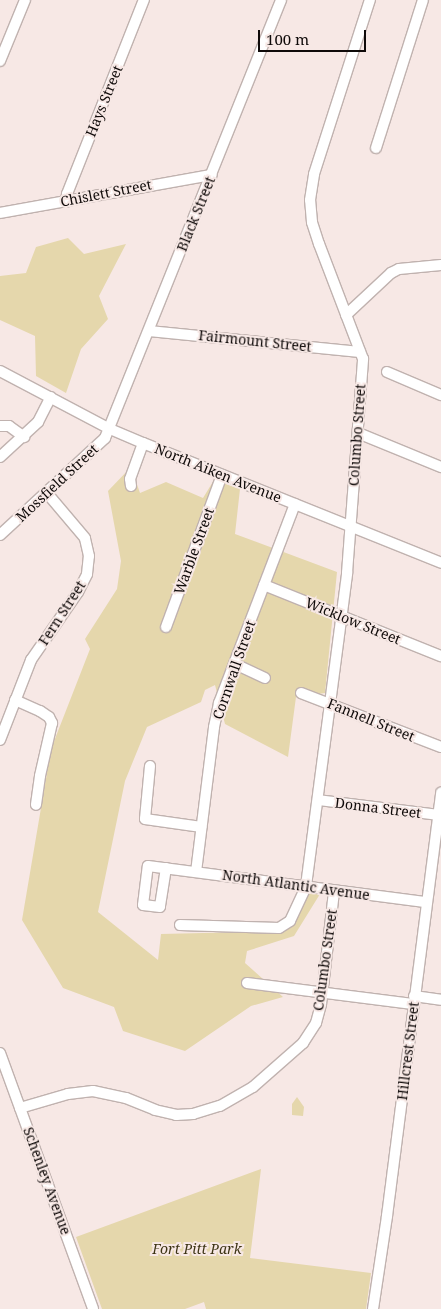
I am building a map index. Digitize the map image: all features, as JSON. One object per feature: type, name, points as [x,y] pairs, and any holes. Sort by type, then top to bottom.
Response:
[{"type":"street","points":[[0,60],[25,0]]},
{"type":"street","name":"Hays Street","points":[[66,202],[67,194],[144,0]]},
{"type":"street","name":"Black Street","points":[[110,428],[282,0]]},
{"type":"street","name":"Columbo Street","points":[[180,924],[279,928],[290,921],[306,886],[351,527],[363,359],[312,222],[310,200],[314,174],[370,0]]},
{"type":"street","points":[[376,148],[424,0]]},
{"type":"street","name":"Chislett Street","points":[[0,213],[66,202],[137,186],[212,175]]},
{"type":"street","points":[[346,315],[391,273],[399,269],[441,265]]},
{"type":"street","name":"Fairmount Street","points":[[149,331],[360,352]]},
{"type":"street","name":"North Aiken Avenue","points":[[0,371],[143,443],[441,563]]},
{"type":"street","points":[[387,372],[441,395]]},
{"type":"street","points":[[0,457],[24,437],[38,422],[51,397]]},
{"type":"street","points":[[0,426],[10,426],[24,437]]},
{"type":"street","name":"Mossfield Street","points":[[0,535],[105,438],[110,428]]},
{"type":"street","points":[[358,434],[441,467]]},
{"type":"street","points":[[131,486],[130,479],[143,443]]},
{"type":"street","name":"Warble Street","points":[[166,628],[222,475]]},
{"type":"street","name":"Fern Street","points":[[0,740],[31,660],[78,592],[87,574],[89,556],[85,538],[47,493]]},
{"type":"street","name":"Cornwall Street","points":[[196,872],[214,727],[219,703],[295,504]]},
{"type":"street","name":"Wicklow Street","points":[[264,585],[441,656]]},
{"type":"street","points":[[234,664],[264,678]]},
{"type":"street","name":"Fannell Street","points":[[301,693],[441,748]]},
{"type":"street","points":[[15,700],[49,717],[52,723],[40,776],[36,805]]},
{"type":"street","points":[[150,766],[145,819],[201,827]]},
{"type":"street","name":"Hillcrest Street","points":[[373,1309],[387,1216],[427,902],[437,854],[438,815],[441,792]]},
{"type":"street","name":"Donna Street","points":[[318,800],[438,815]]},
{"type":"street","name":"North Atlantic Avenue","points":[[166,868],[306,886],[334,892],[427,902]]},
{"type":"street","name":"Columbo Street","points":[[20,1108],[68,1094],[92,1091],[126,1098],[155,1110],[176,1115],[193,1114],[220,1106],[253,1087],[303,1043],[316,1023],[322,992],[334,892]]},
{"type":"street","points":[[247,983],[322,992],[414,1000],[441,1000]]},
{"type":"street","name":"Schenley Avenue","points":[[0,1053],[93,1309]]},
{"type":"green space","points":[[68,238],[84,254],[126,244],[99,296],[108,319],[81,349],[66,393],[36,376],[35,336],[0,320],[0,276],[26,273],[36,247]]},
{"type":"green space","points":[[131,467],[140,493],[166,482],[203,498],[214,480],[240,489],[235,534],[337,572],[325,693],[296,697],[288,757],[225,724],[215,685],[205,690],[201,702],[147,727],[125,781],[98,912],[158,960],[161,934],[284,931],[307,891],[320,894],[294,936],[247,951],[245,963],[283,997],[251,1006],[185,1051],[123,1031],[114,1007],[63,988],[22,920],[51,749],[90,649],[85,639],[117,589],[121,561],[108,491]]},
{"type":"green space","points":[[297,1097],[304,1107],[303,1116],[292,1115],[292,1104]]},
{"type":"green space","name":"Fort Pitt Park","points":[[261,1169],[250,1258],[371,1273],[366,1309],[206,1309],[204,1302],[185,1309],[102,1309],[76,1237]]}]
